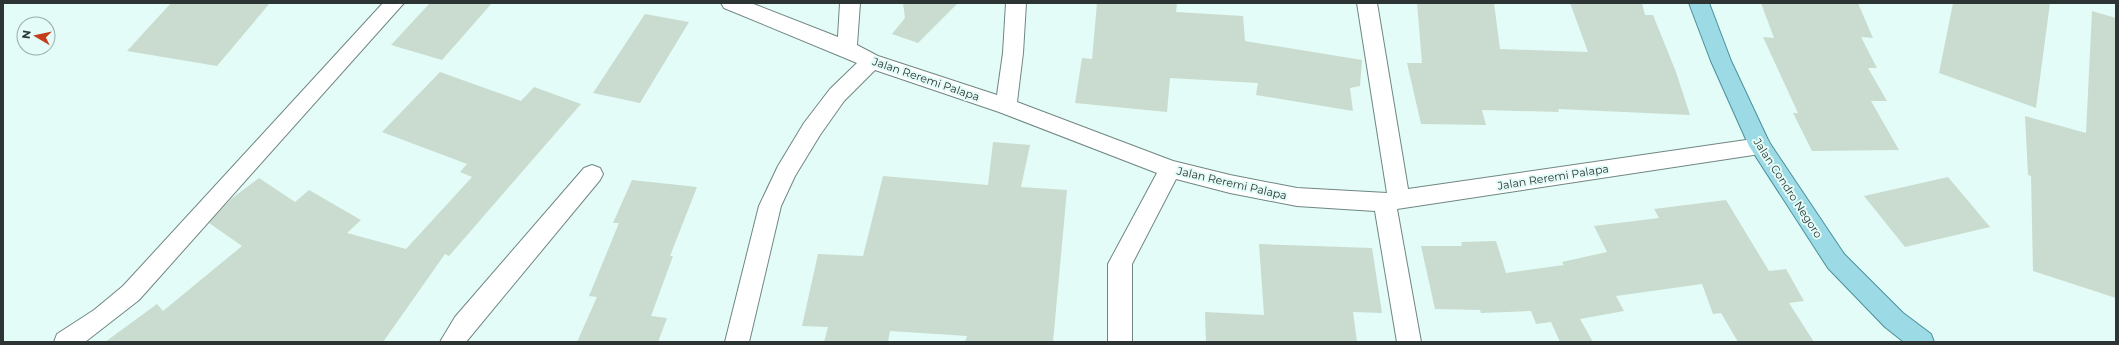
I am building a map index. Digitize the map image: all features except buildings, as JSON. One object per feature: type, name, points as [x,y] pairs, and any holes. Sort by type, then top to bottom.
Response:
[{"type":"main road","name":"Jalan Condro Negoro","points":[[1699,3],[1721,61],[1760,146],[1836,261],[1894,320],[1922,342]]},
{"type":"street","points":[[66,342],[102,317],[131,293],[394,3]]},
{"type":"street","name":"Jalan Reremi Palapa","points":[[731,3],[847,49],[871,61],[1006,106],[1170,169],[1230,184],[1297,197],[1392,201],[1760,146]]},
{"type":"street","points":[[847,49],[850,3]]},
{"type":"street","points":[[1006,106],[1013,53],[1016,3]]},
{"type":"street","points":[[1367,3],[1409,342]]},
{"type":"street","points":[[737,342],[770,206],[786,172],[812,129],[837,95],[871,61]]},
{"type":"street","points":[[1120,342],[1120,264],[1170,169]]},
{"type":"street","points":[[452,342],[464,324],[592,174]]}]
